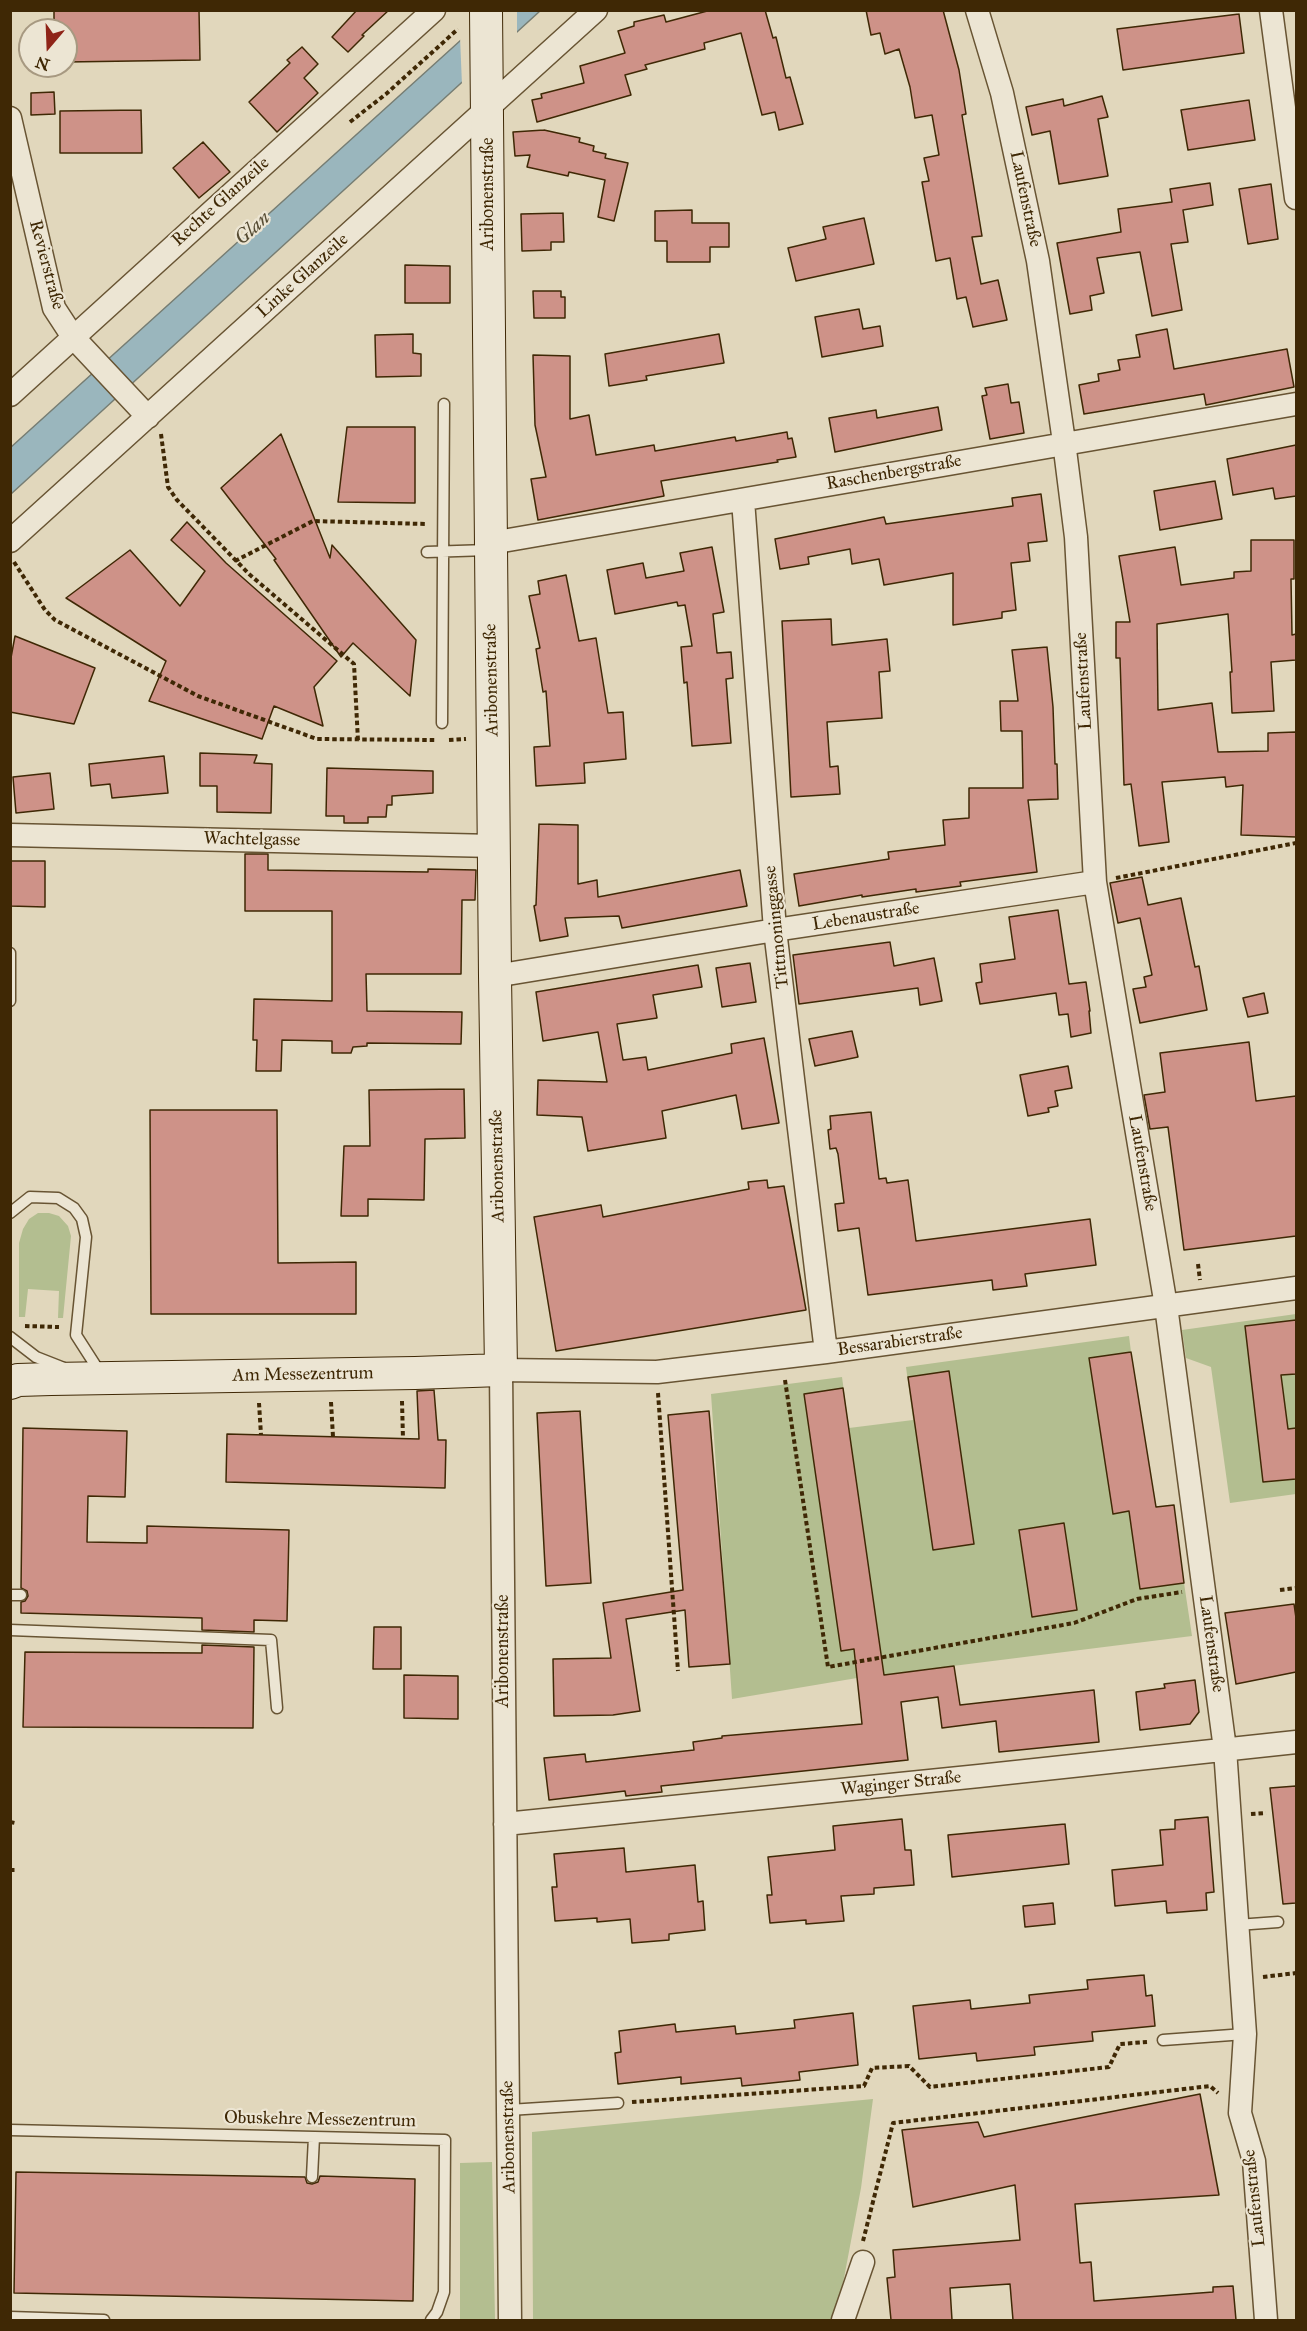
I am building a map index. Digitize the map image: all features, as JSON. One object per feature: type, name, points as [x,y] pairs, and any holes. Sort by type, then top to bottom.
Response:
[{"type":"street","name":"Rechte Glanzeile","points":[[10,395],[434,10]]},
{"type":"street","name":"Linke Glanzeile","points":[[10,541],[148,417],[488,100],[596,10]]},
{"type":"street","name":"Laufenstraße","points":[[977,10],[1002,93],[1038,261],[1076,537],[1095,882],[1166,1306],[1225,1749],[1245,2034],[1240,2113],[1254,2161],[1266,2320]]},
{"type":"street","points":[[1271,10],[1296,198]]},
{"type":"street","name":"Aribonenstraße","points":[[474,18],[488,100],[510,2320]]},
{"type":"street","name":"Revierstraße","points":[[10,118],[54,308],[73,337],[148,417]]},
{"type":"street","name":"Raschenbergstraße","points":[[491,546],[1064,442],[1296,404]]},
{"type":"street","name":"Tittmoninggasse","points":[[743,500],[775,930],[826,1352]]},
{"type":"street","name":"Wachtelgasse","points":[[10,835],[494,846]]},
{"type":"street","name":"Lebenaustraße","points":[[495,976],[775,930],[1095,882]]},
{"type":"street","name":"Bessarabierstraße","points":[[501,1370],[657,1372],[826,1352],[1296,1288]]},
{"type":"street","name":"Am Messezentrum","points":[[10,1383],[18,1380],[501,1370]]},
{"type":"street","name":"Am Messezentrum","points":[[10,1398],[23,1395],[71,1395],[104,1378]]},
{"type":"street","name":"Waginger Straße","points":[[505,1824],[1296,1742]]},
{"type":"street","points":[[843,2320],[863,2262]]},
{"type":"lane","points":[[442,723],[444,404]]},
{"type":"lane","points":[[427,552],[491,546]]},
{"type":"lane","points":[[10,953],[10,1001]]},
{"type":"lane","points":[[10,1213],[30,1197],[58,1198],[74,1208],[82,1219],[86,1238],[76,1335],[104,1378]]},
{"type":"lane","points":[[10,1337],[36,1357],[52,1364],[104,1378]]},
{"type":"lane","points":[[10,1630],[272,1640],[277,1708]]},
{"type":"lane","points":[[1238,1925],[1278,1922]]},
{"type":"lane","points":[[1163,2040],[1245,2034]]},
{"type":"lane","points":[[509,2110],[618,2103]]},
{"type":"lane","name":"Obuskehre Messezentrum","points":[[10,2130],[445,2140],[444,2292],[437,2312],[431,2320]]},
{"type":"lane","points":[[312,2176],[314,2137]]},
{"type":"lane","points":[[10,2318],[104,2320]]},
{"type":"path","points":[[343,127],[386,94],[474,18]]},
{"type":"path","points":[[148,417],[160,431],[168,487],[177,500],[235,561],[354,664],[358,741]]},
{"type":"path","points":[[235,561],[313,521],[443,525]]},
{"type":"path","points":[[10,556],[45,610],[55,620],[130,662],[198,696],[318,739],[358,741],[493,739]]},
{"type":"path","points":[[1095,882],[1296,843]]},
{"type":"path","points":[[22,1326],[77,1327]]},
{"type":"path","points":[[781,1356],[828,1667],[1074,1623],[1137,1599],[1204,1589]]},
{"type":"path","points":[[657,1372],[678,1671]]},
{"type":"path","points":[[329,1375],[333,1437]]},
{"type":"path","points":[[402,1396],[403,1439]]},
{"type":"path","points":[[1280,1590],[1296,1588]]},
{"type":"path","points":[[1241,1979],[1296,1973]]},
{"type":"path","points":[[618,2103],[864,2086],[872,2068],[909,2066],[930,2086],[1109,2067],[1120,2044],[1163,2040]]},
{"type":"path","points":[[863,2262],[861,2247],[893,2123],[1210,2086],[1240,2113]]},
{"type":"green space","points":[[38,1213],[59,1216],[68,1226],[71,1236],[63,1318],[58,1318],[59,1291],[28,1289],[25,1317],[19,1317],[19,1243],[29,1219]]},
{"type":"green space","points":[[1296,1314],[1296,1494],[1230,1503],[1211,1367],[1186,1358],[1182,1330]]},
{"type":"green space","points":[[1129,1336],[1131,1352],[1089,1358],[1113,1513],[1129,1511],[1140,1589],[1184,1583],[1192,1636],[857,1678],[732,1699],[711,1394],[842,1377],[849,1428],[913,1420],[906,1367]]},
{"type":"green space","points":[[873,2099],[861,2188],[844,2278],[833,2320],[533,2320],[532,2132]]},
{"type":"green space","points":[[492,2162],[495,2320],[460,2320],[460,2163]]},
{"type":"water","name":"Glan","points":[[493,11],[540,11],[11,494],[10,448]]},
{"type":"pier","points":[[489,10],[517,11],[517,35],[462,85],[460,37]]},
{"type":"building","points":[[54,10],[199,10],[200,60],[78,62],[78,18],[54,18]]},
{"type":"building","points":[[357,10],[389,10],[362,35],[364,36],[348,52],[332,37]]},
{"type":"building","points":[[711,10],[765,10],[773,38],[776,37],[786,78],[790,77],[803,124],[779,130],[775,112],[762,115],[741,33],[704,43],[705,49],[645,65],[647,69],[625,75],[631,95],[537,122],[532,100],[542,98],[541,94],[584,83],[580,66],[625,53],[618,31],[634,26],[634,22],[664,15],[666,22]]},
{"type":"building","points":[[866,10],[943,10],[959,70],[966,114],[962,115],[982,236],[972,237],[981,284],[998,280],[1007,320],[973,327],[966,297],[957,299],[950,258],[936,261],[922,182],[929,181],[924,158],[939,155],[932,115],[915,118],[910,87],[899,49],[885,54],[880,33],[871,35]]},
{"type":"building","points":[[1239,14],[1244,53],[1123,70],[1117,29]]},
{"type":"building","points":[[302,47],[318,64],[304,78],[318,93],[277,132],[249,102],[290,63],[287,60]]},
{"type":"building","points":[[54,92],[55,114],[31,115],[31,93]]},
{"type":"building","points":[[1102,96],[1108,117],[1098,119],[1108,176],[1059,184],[1050,131],[1032,135],[1026,107],[1063,99],[1064,106]]},
{"type":"building","points":[[1249,100],[1255,140],[1188,150],[1181,110]]},
{"type":"building","points":[[141,110],[142,153],[60,153],[60,111]]},
{"type":"building","points":[[544,130],[580,138],[579,142],[594,146],[593,151],[606,154],[605,158],[628,163],[614,221],[598,217],[605,180],[569,172],[568,176],[527,167],[530,155],[515,156],[513,132]]},
{"type":"building","points":[[203,142],[230,172],[199,198],[173,168]]},
{"type":"building","points":[[1210,183],[1213,205],[1183,210],[1188,242],[1171,244],[1182,310],[1152,316],[1140,252],[1097,258],[1104,293],[1090,296],[1092,310],[1070,314],[1057,243],[1121,232],[1118,209],[1172,202],[1170,189]]},
{"type":"building","points":[[1271,184],[1278,239],[1248,244],[1239,189]]},
{"type":"building","points":[[692,210],[692,223],[729,223],[729,247],[710,247],[710,262],[667,262],[667,241],[655,241],[655,211]]},
{"type":"building","points":[[563,213],[564,242],[551,242],[551,250],[522,251],[521,214]]},
{"type":"building","points":[[864,218],[874,264],[796,281],[788,248],[826,239],[823,227]]},
{"type":"building","points":[[405,265],[450,266],[450,303],[405,303]]},
{"type":"building","points":[[533,291],[561,291],[561,297],[565,297],[565,318],[534,318]]},
{"type":"building","points":[[859,309],[863,329],[880,326],[883,346],[822,357],[815,317]]},
{"type":"building","points":[[1167,329],[1174,369],[1287,349],[1294,387],[1206,405],[1204,394],[1084,414],[1079,385],[1099,381],[1098,374],[1120,370],[1118,360],[1140,357],[1136,335]]},
{"type":"building","points":[[413,334],[413,353],[421,354],[421,376],[376,377],[375,335]]},
{"type":"building","points":[[719,334],[724,363],[646,376],[647,380],[609,386],[605,354]]},
{"type":"building","points":[[533,355],[570,356],[570,419],[589,415],[596,455],[654,445],[655,451],[735,437],[736,441],[787,432],[788,439],[792,438],[796,457],[661,481],[664,496],[538,520],[531,479],[546,477],[535,425]]},
{"type":"building","points":[[1008,384],[1011,403],[1019,402],[1024,433],[990,439],[982,396],[987,395],[985,388]]},
{"type":"building","points":[[938,407],[942,430],[835,452],[829,418],[876,410],[877,418]]},
{"type":"building","points":[[347,427],[415,427],[415,503],[338,502]]},
{"type":"building","points":[[281,434],[330,558],[332,545],[416,640],[410,696],[353,643],[341,657],[274,560],[276,559],[221,488]]},
{"type":"building","points":[[1296,445],[1296,496],[1275,499],[1273,488],[1233,495],[1227,459]]},
{"type":"building","points":[[1215,481],[1222,519],[1160,530],[1154,491]]},
{"type":"building","points":[[1041,494],[1047,541],[1028,543],[1030,561],[1011,563],[1016,610],[1002,612],[1002,618],[953,625],[953,573],[884,585],[879,559],[852,564],[850,549],[808,557],[809,564],[780,569],[775,539],[884,517],[886,524],[1013,506],[1012,498]]},
{"type":"building","points":[[187,522],[226,563],[337,661],[314,687],[323,726],[274,706],[262,739],[149,701],[166,661],[66,598],[130,550],[180,606],[205,571],[171,540]]},
{"type":"building","points":[[1251,540],[1294,540],[1294,579],[1291,579],[1292,635],[1296,634],[1296,660],[1271,662],[1274,711],[1232,713],[1228,614],[1157,624],[1158,710],[1212,703],[1218,752],[1268,751],[1268,733],[1296,732],[1296,837],[1241,835],[1243,785],[1226,787],[1225,777],[1162,782],[1169,842],[1139,846],[1131,784],[1124,785],[1120,658],[1116,658],[1116,622],[1130,622],[1119,556],[1175,547],[1181,585],[1234,578],[1234,572],[1251,571]]},
{"type":"building","points":[[712,547],[724,612],[713,614],[717,653],[731,652],[733,678],[726,679],[731,743],[692,746],[687,682],[684,683],[681,647],[692,646],[685,605],[678,606],[677,602],[615,614],[607,570],[643,563],[646,578],[684,571],[680,553]]},
{"type":"building","points":[[566,575],[579,641],[596,638],[608,713],[623,712],[626,759],[584,763],[585,783],[536,786],[534,747],[550,746],[546,691],[543,692],[536,649],[540,648],[529,596],[540,594],[538,581]]},
{"type":"building","points":[[831,619],[832,645],[887,639],[890,671],[879,672],[882,718],[827,722],[830,767],[838,766],[840,794],[791,797],[782,621]]},
{"type":"building","points":[[15,636],[95,668],[74,724],[10,712],[10,663]]},
{"type":"building","points":[[1047,647],[1058,799],[1028,800],[1037,872],[960,882],[961,886],[916,892],[916,889],[862,897],[862,895],[799,906],[794,874],[889,859],[888,852],[945,845],[943,820],[969,818],[969,788],[1023,788],[1022,731],[1001,731],[1000,701],[1018,701],[1012,650]]},
{"type":"building","points":[[200,753],[257,755],[254,763],[272,764],[271,813],[217,812],[217,786],[200,786]]},
{"type":"building","points":[[164,756],[168,793],[112,798],[110,784],[91,786],[89,764]]},
{"type":"building","points":[[327,768],[433,771],[433,793],[392,796],[392,805],[387,805],[386,817],[368,817],[368,823],[344,823],[344,816],[326,816]]},
{"type":"building","points":[[50,773],[54,809],[16,813],[13,777]]},
{"type":"building","points":[[539,824],[578,825],[578,884],[597,880],[598,897],[740,870],[747,906],[622,928],[619,916],[565,918],[568,936],[540,941],[534,906],[536,905]]},
{"type":"building","points":[[245,854],[268,854],[268,870],[428,872],[428,869],[476,870],[475,900],[462,900],[461,974],[366,974],[367,1011],[462,1012],[461,1044],[367,1043],[367,1046],[353,1047],[351,1053],[332,1053],[332,1041],[282,1040],[281,1071],[256,1071],[257,1040],[253,1040],[254,999],[332,1001],[332,911],[245,911]]},
{"type":"building","points":[[10,861],[45,861],[45,907],[10,906]]},
{"type":"building","points":[[1142,877],[1148,905],[1181,898],[1195,967],[1199,966],[1207,1010],[1140,1023],[1133,989],[1146,987],[1144,977],[1152,975],[1140,918],[1118,923],[1110,883]]},
{"type":"building","points":[[1058,910],[1069,984],[1086,982],[1090,1011],[1091,1033],[1071,1037],[1068,1014],[1059,1015],[1056,993],[980,1004],[976,983],[982,982],[980,964],[1015,959],[1009,917]]},
{"type":"building","points":[[890,942],[894,966],[934,958],[942,1001],[920,1005],[918,988],[799,1004],[793,955]]},
{"type":"building","points":[[750,963],[756,1002],[722,1007],[716,968]]},
{"type":"building","points":[[698,965],[702,987],[653,995],[657,1018],[617,1024],[623,1060],[646,1057],[648,1070],[732,1053],[731,1044],[764,1038],[779,1123],[742,1129],[736,1095],[662,1111],[666,1138],[588,1151],[582,1117],[537,1115],[538,1080],[607,1082],[598,1032],[543,1041],[536,992]]},
{"type":"building","points":[[1264,993],[1268,1013],[1248,1017],[1243,998]]},
{"type":"building","points":[[852,1031],[858,1057],[815,1066],[809,1039]]},
{"type":"building","points":[[1249,1042],[1256,1101],[1296,1096],[1296,1236],[1184,1250],[1168,1127],[1150,1129],[1144,1095],[1165,1092],[1160,1053]]},
{"type":"building","points":[[1068,1066],[1072,1088],[1055,1091],[1058,1106],[1048,1108],[1049,1112],[1028,1116],[1020,1075]]},
{"type":"building","points":[[464,1089],[465,1138],[425,1139],[424,1200],[368,1199],[368,1216],[341,1216],[344,1146],[370,1146],[369,1090]]},
{"type":"building","points":[[150,1110],[277,1110],[278,1263],[356,1262],[356,1314],[151,1314]]},
{"type":"building","points":[[871,1112],[879,1179],[886,1178],[887,1183],[908,1180],[916,1241],[1090,1219],[1096,1265],[1025,1274],[1027,1286],[993,1290],[992,1280],[868,1295],[859,1228],[838,1231],[835,1204],[844,1203],[838,1154],[836,1148],[830,1149],[828,1130],[831,1129],[830,1116]]},
{"type":"building","points":[[767,1180],[768,1188],[784,1186],[806,1310],[556,1351],[534,1217],[601,1205],[603,1217],[749,1189],[748,1182]]},
{"type":"building","points":[[1296,1320],[1296,1374],[1281,1375],[1288,1429],[1296,1428],[1296,1479],[1263,1482],[1245,1326]]},
{"type":"building","points":[[1131,1352],[1156,1507],[1174,1505],[1184,1583],[1140,1589],[1129,1511],[1113,1514],[1089,1358]]},
{"type":"building","points":[[949,1371],[974,1544],[933,1550],[908,1377]]},
{"type":"building","points":[[843,1388],[884,1675],[954,1666],[960,1705],[1094,1690],[1099,1742],[999,1752],[996,1721],[942,1728],[938,1697],[901,1702],[908,1760],[661,1786],[662,1792],[626,1796],[625,1791],[549,1800],[544,1758],[585,1754],[586,1762],[694,1750],[693,1742],[722,1738],[722,1736],[862,1724],[854,1649],[841,1651],[804,1394]]},
{"type":"building","points":[[434,1390],[438,1440],[446,1440],[445,1488],[226,1482],[227,1434],[419,1439],[417,1391]]},
{"type":"building","points":[[580,1411],[591,1583],[546,1586],[537,1413]]},
{"type":"building","points":[[709,1411],[730,1664],[689,1667],[685,1610],[626,1619],[640,1711],[613,1715],[554,1716],[553,1659],[611,1658],[603,1603],[683,1590],[668,1415]]},
{"type":"building","points":[[23,1428],[127,1431],[125,1497],[88,1496],[87,1542],[147,1543],[147,1526],[289,1530],[287,1621],[254,1620],[254,1632],[202,1630],[202,1618],[21,1613],[21,1602],[25,1601],[28,1596],[27,1591],[21,1588]]},
{"type":"building","points":[[1064,1523],[1077,1610],[1032,1617],[1019,1530]]},
{"type":"building","points":[[1294,1604],[1296,1672],[1236,1684],[1225,1613]]},
{"type":"building","points":[[374,1627],[401,1627],[401,1669],[373,1669]]},
{"type":"building","points":[[202,1645],[254,1647],[253,1728],[23,1727],[25,1652],[202,1653]]},
{"type":"building","points":[[404,1675],[458,1676],[458,1719],[404,1718]]},
{"type":"building","points":[[1195,1680],[1199,1712],[1190,1724],[1140,1730],[1136,1692],[1165,1688],[1164,1684]]},
{"type":"building","points":[[1296,1786],[1296,1903],[1283,1904],[1270,1788]]},
{"type":"building","points":[[1208,1817],[1214,1892],[1206,1893],[1207,1910],[1167,1913],[1166,1901],[1115,1906],[1112,1870],[1163,1865],[1160,1830],[1175,1829],[1175,1820]]},
{"type":"building","points":[[902,1819],[905,1850],[911,1850],[914,1885],[874,1888],[874,1894],[841,1896],[844,1921],[806,1924],[806,1920],[770,1923],[767,1895],[772,1895],[768,1857],[835,1850],[833,1826]]},
{"type":"building","points":[[1065,1824],[1069,1864],[952,1877],[948,1835]]},
{"type":"building","points":[[624,1848],[626,1872],[695,1865],[698,1902],[703,1901],[705,1930],[669,1934],[669,1940],[632,1943],[630,1919],[597,1922],[597,1918],[555,1921],[552,1887],[557,1887],[554,1854]]},
{"type":"building","points":[[1053,1903],[1055,1924],[1025,1927],[1023,1906]]},
{"type":"building","points":[[1144,1975],[1146,1996],[1152,1995],[1155,2026],[1092,2032],[1093,2041],[1034,2047],[1035,2055],[977,2061],[976,2053],[919,2059],[913,2006],[970,2000],[971,2009],[1030,2003],[1029,1995],[1088,1989],[1087,1980]]},
{"type":"building","points":[[853,2013],[858,2065],[799,2072],[800,2080],[742,2086],[741,2078],[681,2084],[681,2077],[618,2084],[615,2053],[621,2052],[619,2031],[675,2024],[676,2032],[735,2026],[736,2034],[795,2028],[794,2020]]},
{"type":"building","points":[[1200,2094],[1219,2195],[1075,2204],[1080,2263],[1091,2262],[1094,2301],[1213,2292],[1213,2287],[1233,2286],[1236,2320],[1013,2320],[1010,2284],[950,2288],[952,2320],[891,2320],[887,2278],[895,2277],[893,2250],[1020,2240],[1015,2185],[913,2207],[902,2130],[978,2122],[984,2137]]},
{"type":"building","points":[[16,2172],[305,2177],[307,2183],[312,2184],[318,2182],[320,2176],[415,2179],[413,2301],[14,2293]]}]
